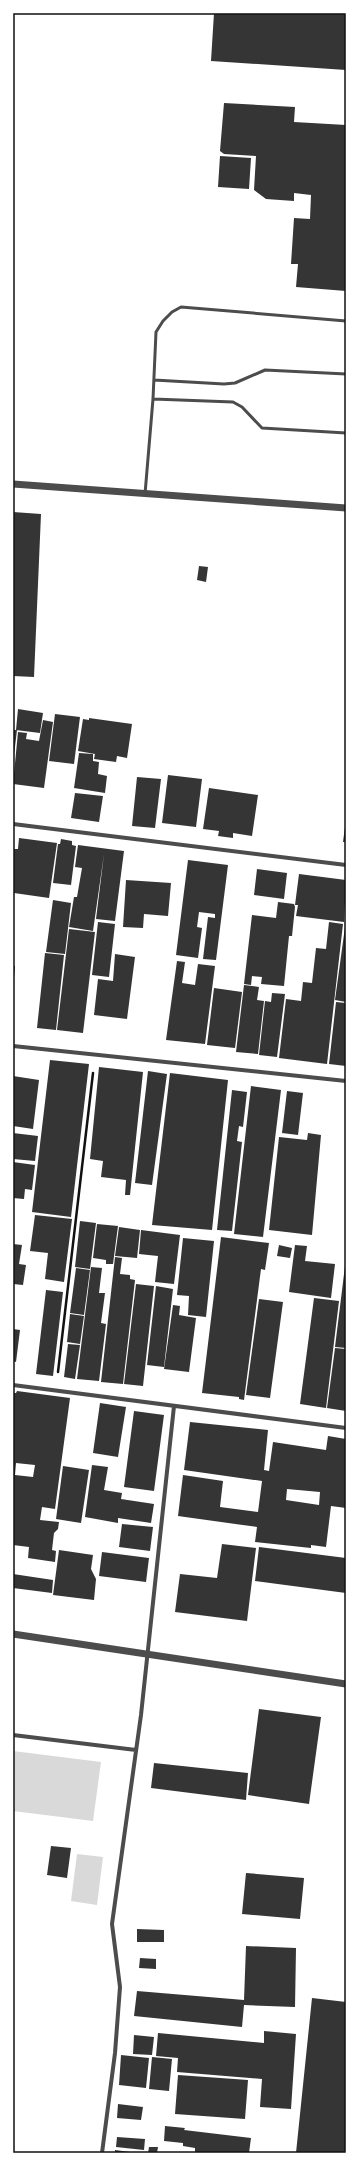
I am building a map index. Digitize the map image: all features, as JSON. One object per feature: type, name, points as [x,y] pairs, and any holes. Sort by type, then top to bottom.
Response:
[{"type":"street","points":[[13,484],[346,508]]},
{"type":"street","points":[[13,824],[346,866]]},
{"type":"street","points":[[13,1046],[346,1081]]},
{"type":"street","points":[[13,1385],[346,1428]]},
{"type":"street","points":[[102,2153],[120,1987],[112,1924],[136,1750],[174,1406]]},
{"type":"street","points":[[13,1634],[346,1684]]},
{"type":"street","points":[[13,1735],[136,1750]]},
{"type":"lane","points":[[145,494],[153,399],[156,332],[163,321],[172,312],[181,308],[346,322]]},
{"type":"lane","points":[[154,380],[224,384],[235,383],[265,370],[346,374]]},
{"type":"lane","points":[[153,399],[232,402],[242,407],[262,428],[346,433]]},
{"type":"path","points":[[56,1391],[96,1054]]},
{"type":"shaded area","points":[[13,1751],[101,1762],[93,1821],[13,1811]]},
{"type":"shaded area","points":[[77,1854],[103,1857],[97,1905],[71,1901]]},
{"type":"building","points":[[214,13],[346,13],[346,70],[211,61]]},
{"type":"building","points":[[224,103],[295,107],[294,122],[346,125],[346,291],[296,287],[298,264],[291,264],[294,218],[310,219],[311,195],[294,193],[294,201],[266,199],[254,190],[256,156],[224,154],[220,151]]},
{"type":"building","points":[[220,156],[251,158],[249,189],[218,187]]},
{"type":"building","points":[[13,512],[41,514],[34,677],[13,676]]},
{"type":"building","points":[[199,566],[208,567],[206,582],[197,580]]},
{"type":"building","points":[[18,709],[43,713],[40,733],[16,730]]},
{"type":"building","points":[[55,714],[80,717],[74,764],[49,761]]},
{"type":"building","points":[[89,718],[132,724],[127,758],[117,756],[116,762],[94,759],[95,754],[78,751],[83,719],[89,720]]},
{"type":"building","points":[[43,720],[53,722],[44,788],[13,784],[18,732],[27,733],[26,739],[39,741]]},
{"type":"building","points":[[13,730],[17,730],[14,755],[13,755]]},
{"type":"building","points":[[79,753],[93,754],[93,761],[99,762],[98,774],[107,776],[105,793],[74,788]]},
{"type":"building","points":[[168,775],[202,779],[196,827],[162,823]]},
{"type":"building","points":[[137,777],[161,779],[155,828],[132,826]]},
{"type":"building","points":[[209,788],[258,795],[252,836],[233,833],[233,838],[218,836],[219,831],[203,829]]},
{"type":"building","points":[[75,793],[103,796],[99,822],[71,818]]},
{"type":"building","points":[[345,827],[346,842],[343,842]]},
{"type":"building","points":[[19,838],[57,843],[49,898],[14,893],[13,849],[18,849]]},
{"type":"building","points":[[61,839],[72,841],[72,845],[76,846],[71,885],[53,883],[58,844],[60,844]]},
{"type":"building","points":[[78,845],[124,851],[115,921],[96,919],[104,854],[93,931],[69,927],[74,897],[77,897],[82,868],[75,867]]},
{"type":"building","points":[[188,860],[228,865],[216,960],[203,959],[208,917],[215,918],[215,914],[199,912],[197,927],[202,928],[198,958],[176,955]]},
{"type":"building","points":[[257,869],[287,873],[284,899],[254,895]]},
{"type":"building","points":[[299,874],[346,880],[344,922],[296,916],[298,905],[295,905]]},
{"type":"building","points":[[126,880],[171,883],[168,916],[144,914],[143,928],[123,927]]},
{"type":"building","points":[[53,900],[71,903],[65,954],[46,952]]},
{"type":"building","points":[[278,902],[294,904],[295,907],[292,936],[289,936],[284,986],[261,984],[262,977],[252,976],[251,985],[244,984],[252,915],[276,918]]},
{"type":"building","points":[[98,922],[115,924],[109,977],[92,975]]},
{"type":"building","points":[[329,922],[343,924],[327,1064],[279,1058],[286,999],[301,1001],[303,982],[312,983],[316,948],[326,949]]},
{"type":"building","points":[[346,927],[346,1002],[335,1000]]},
{"type":"building","points":[[69,929],[95,932],[83,1033],[57,1030]]},
{"type":"building","points":[[45,953],[64,955],[56,1030],[37,1028]]},
{"type":"building","points":[[115,954],[135,957],[127,1019],[94,1015],[98,979],[113,981]]},
{"type":"building","points":[[177,961],[185,962],[182,983],[195,985],[198,964],[215,966],[205,1044],[166,1040]]},
{"type":"building","points":[[13,966],[15,966],[14,978],[13,978]]},
{"type":"building","points":[[244,985],[259,987],[257,1000],[264,1001],[258,1054],[236,1052]]},
{"type":"building","points":[[214,988],[242,992],[235,1048],[207,1045]]},
{"type":"building","points":[[272,993],[285,994],[277,1057],[259,1055],[265,1001],[271,1002]]},
{"type":"building","points":[[336,1002],[346,1003],[346,1066],[329,1064]]},
{"type":"building","points":[[50,1060],[89,1064],[71,1217],[32,1212]]},
{"type":"building","points":[[99,1067],[143,1072],[130,1195],[125,1195],[126,1180],[101,1177],[103,1161],[90,1159]]},
{"type":"building","points":[[148,1071],[167,1074],[152,1185],[135,1183]]},
{"type":"building","points":[[170,1073],[228,1080],[212,1230],[152,1225]]},
{"type":"building","points":[[13,1076],[39,1080],[33,1129],[13,1126]]},
{"type":"building","points":[[251,1086],[281,1090],[263,1237],[234,1234]]},
{"type":"building","points":[[232,1090],[247,1092],[243,1127],[239,1126],[237,1141],[242,1142],[232,1231],[217,1230]]},
{"type":"building","points":[[287,1091],[303,1093],[298,1135],[282,1133]]},
{"type":"building","points":[[13,1133],[38,1136],[35,1161],[13,1159]]},
{"type":"building","points":[[308,1133],[321,1135],[312,1235],[269,1230],[279,1137],[307,1140]]},
{"type":"building","points":[[13,1162],[35,1165],[32,1190],[25,1189],[24,1199],[13,1198]]},
{"type":"building","points":[[35,1215],[72,1219],[64,1282],[45,1279],[48,1253],[30,1251]]},
{"type":"building","points":[[80,1221],[96,1223],[90,1269],[75,1267]]},
{"type":"building","points":[[97,1224],[118,1226],[113,1264],[106,1264],[106,1260],[93,1258]]},
{"type":"building","points":[[119,1227],[140,1230],[137,1258],[115,1256]]},
{"type":"building","points":[[141,1230],[180,1235],[174,1284],[155,1282],[158,1256],[139,1254]]},
{"type":"building","points":[[221,1237],[269,1243],[265,1270],[261,1269],[244,1400],[239,1399],[239,1397],[202,1393]]},
{"type":"building","points":[[183,1238],[214,1241],[206,1317],[188,1315],[189,1296],[177,1295]]},
{"type":"building","points":[[13,1244],[22,1245],[19,1264],[26,1265],[23,1285],[13,1284]]},
{"type":"building","points":[[279,1245],[292,1248],[290,1258],[277,1256]]},
{"type":"building","points":[[295,1245],[307,1246],[305,1261],[335,1264],[331,1298],[289,1292]]},
{"type":"building","points":[[115,1257],[122,1258],[120,1274],[130,1275],[130,1279],[135,1280],[123,1384],[101,1382]]},
{"type":"building","points":[[346,1266],[346,1348],[335,1347]]},
{"type":"building","points":[[91,1267],[102,1268],[99,1293],[105,1293],[101,1323],[106,1324],[99,1381],[77,1379]]},
{"type":"building","points":[[76,1268],[90,1270],[84,1315],[70,1313]]},
{"type":"building","points":[[136,1284],[154,1286],[143,1386],[124,1384]]},
{"type":"building","points":[[156,1286],[173,1289],[164,1367],[147,1365]]},
{"type":"building","points":[[46,1290],[63,1292],[53,1376],[36,1374]]},
{"type":"building","points":[[314,1298],[339,1301],[326,1408],[300,1404]]},
{"type":"building","points":[[259,1299],[283,1302],[270,1398],[246,1395]]},
{"type":"building","points":[[173,1305],[180,1306],[179,1315],[196,1318],[189,1372],[164,1369]]},
{"type":"building","points":[[70,1314],[84,1316],[80,1344],[67,1342]]},
{"type":"building","points":[[13,1329],[20,1330],[16,1362],[13,1361]]},
{"type":"building","points":[[68,1344],[80,1345],[75,1379],[64,1377]]},
{"type":"building","points":[[335,1348],[346,1349],[346,1411],[327,1408]]},
{"type":"building","points":[[17,1391],[70,1398],[55,1509],[42,1507],[40,1520],[59,1522],[58,1529],[54,1533],[52,1550],[56,1551],[55,1562],[28,1558],[29,1547],[13,1545],[13,1393],[16,1393]],"holes":[[[16,1463],[35,1465],[33,1477],[15,1475]]]},
{"type":"building","points":[[100,1403],[126,1407],[118,1457],[93,1453]]},
{"type":"building","points":[[134,1411],[164,1415],[154,1491],[124,1487]]},
{"type":"building","points":[[190,1422],[268,1430],[264,1470],[269,1471],[273,1442],[326,1450],[328,1436],[346,1439],[346,1508],[331,1506],[326,1547],[311,1545],[311,1548],[255,1542],[257,1527],[178,1516],[183,1475],[223,1481],[220,1507],[258,1512],[262,1481],[184,1470]],"holes":[[[287,1489],[320,1492],[319,1505],[286,1500]]]},
{"type":"building","points":[[92,1465],[108,1467],[104,1490],[122,1493],[121,1499],[154,1504],[151,1523],[118,1518],[118,1523],[85,1517]]},
{"type":"building","points":[[63,1466],[89,1470],[81,1523],[56,1519]]},
{"type":"building","points":[[122,1524],[153,1527],[150,1551],[119,1547]]},
{"type":"building","points":[[222,1544],[256,1548],[247,1621],[175,1612],[180,1574],[217,1578]]},
{"type":"building","points":[[259,1547],[346,1558],[346,1593],[255,1581]]},
{"type":"building","points":[[59,1550],[93,1555],[91,1569],[96,1579],[94,1600],[53,1595]]},
{"type":"building","points":[[102,1552],[149,1558],[146,1582],[99,1576]]},
{"type":"building","points":[[13,1574],[53,1580],[52,1593],[13,1588]]},
{"type":"building","points":[[259,1709],[321,1717],[309,1804],[248,1795]]},
{"type":"building","points":[[154,1763],[248,1773],[246,1800],[151,1788]]},
{"type":"building","points":[[51,1846],[71,1848],[67,1878],[47,1875]]},
{"type":"building","points":[[246,1873],[304,1878],[300,1919],[242,1914]]},
{"type":"building","points":[[137,1929],[164,1930],[164,1942],[137,1942]]},
{"type":"building","points":[[246,1946],[296,1948],[295,2007],[244,2005],[242,2027],[134,2016],[137,1991],[244,2000]]},
{"type":"building","points":[[140,1958],[156,1959],[156,1969],[139,1968]]},
{"type":"building","points":[[312,1998],[346,2002],[346,2153],[296,2153]]},
{"type":"building","points":[[264,2031],[296,2034],[291,2109],[260,2107],[262,2079],[177,2072],[178,2058],[156,2056],[158,2033],[264,2043]]},
{"type":"building","points":[[134,2035],[154,2037],[152,2055],[133,2054]]},
{"type":"building","points":[[121,2055],[149,2058],[146,2088],[119,2085]]},
{"type":"building","points":[[152,2057],[172,2059],[169,2091],[149,2089]]},
{"type":"building","points":[[178,2075],[248,2080],[245,2119],[175,2114]]},
{"type":"building","points":[[118,2104],[143,2107],[141,2120],[117,2118]]},
{"type":"building","points":[[165,2126],[185,2128],[184,2130],[251,2138],[249,2153],[195,2153],[195,2148],[183,2146],[183,2143],[164,2141]]},
{"type":"building","points":[[117,2137],[145,2139],[144,2150],[116,2147]]},
{"type":"building","points":[[149,2147],[158,2147],[157,2153],[148,2153]]},
{"type":"building","points":[[115,2150],[130,2152],[130,2153],[115,2153]]}]
